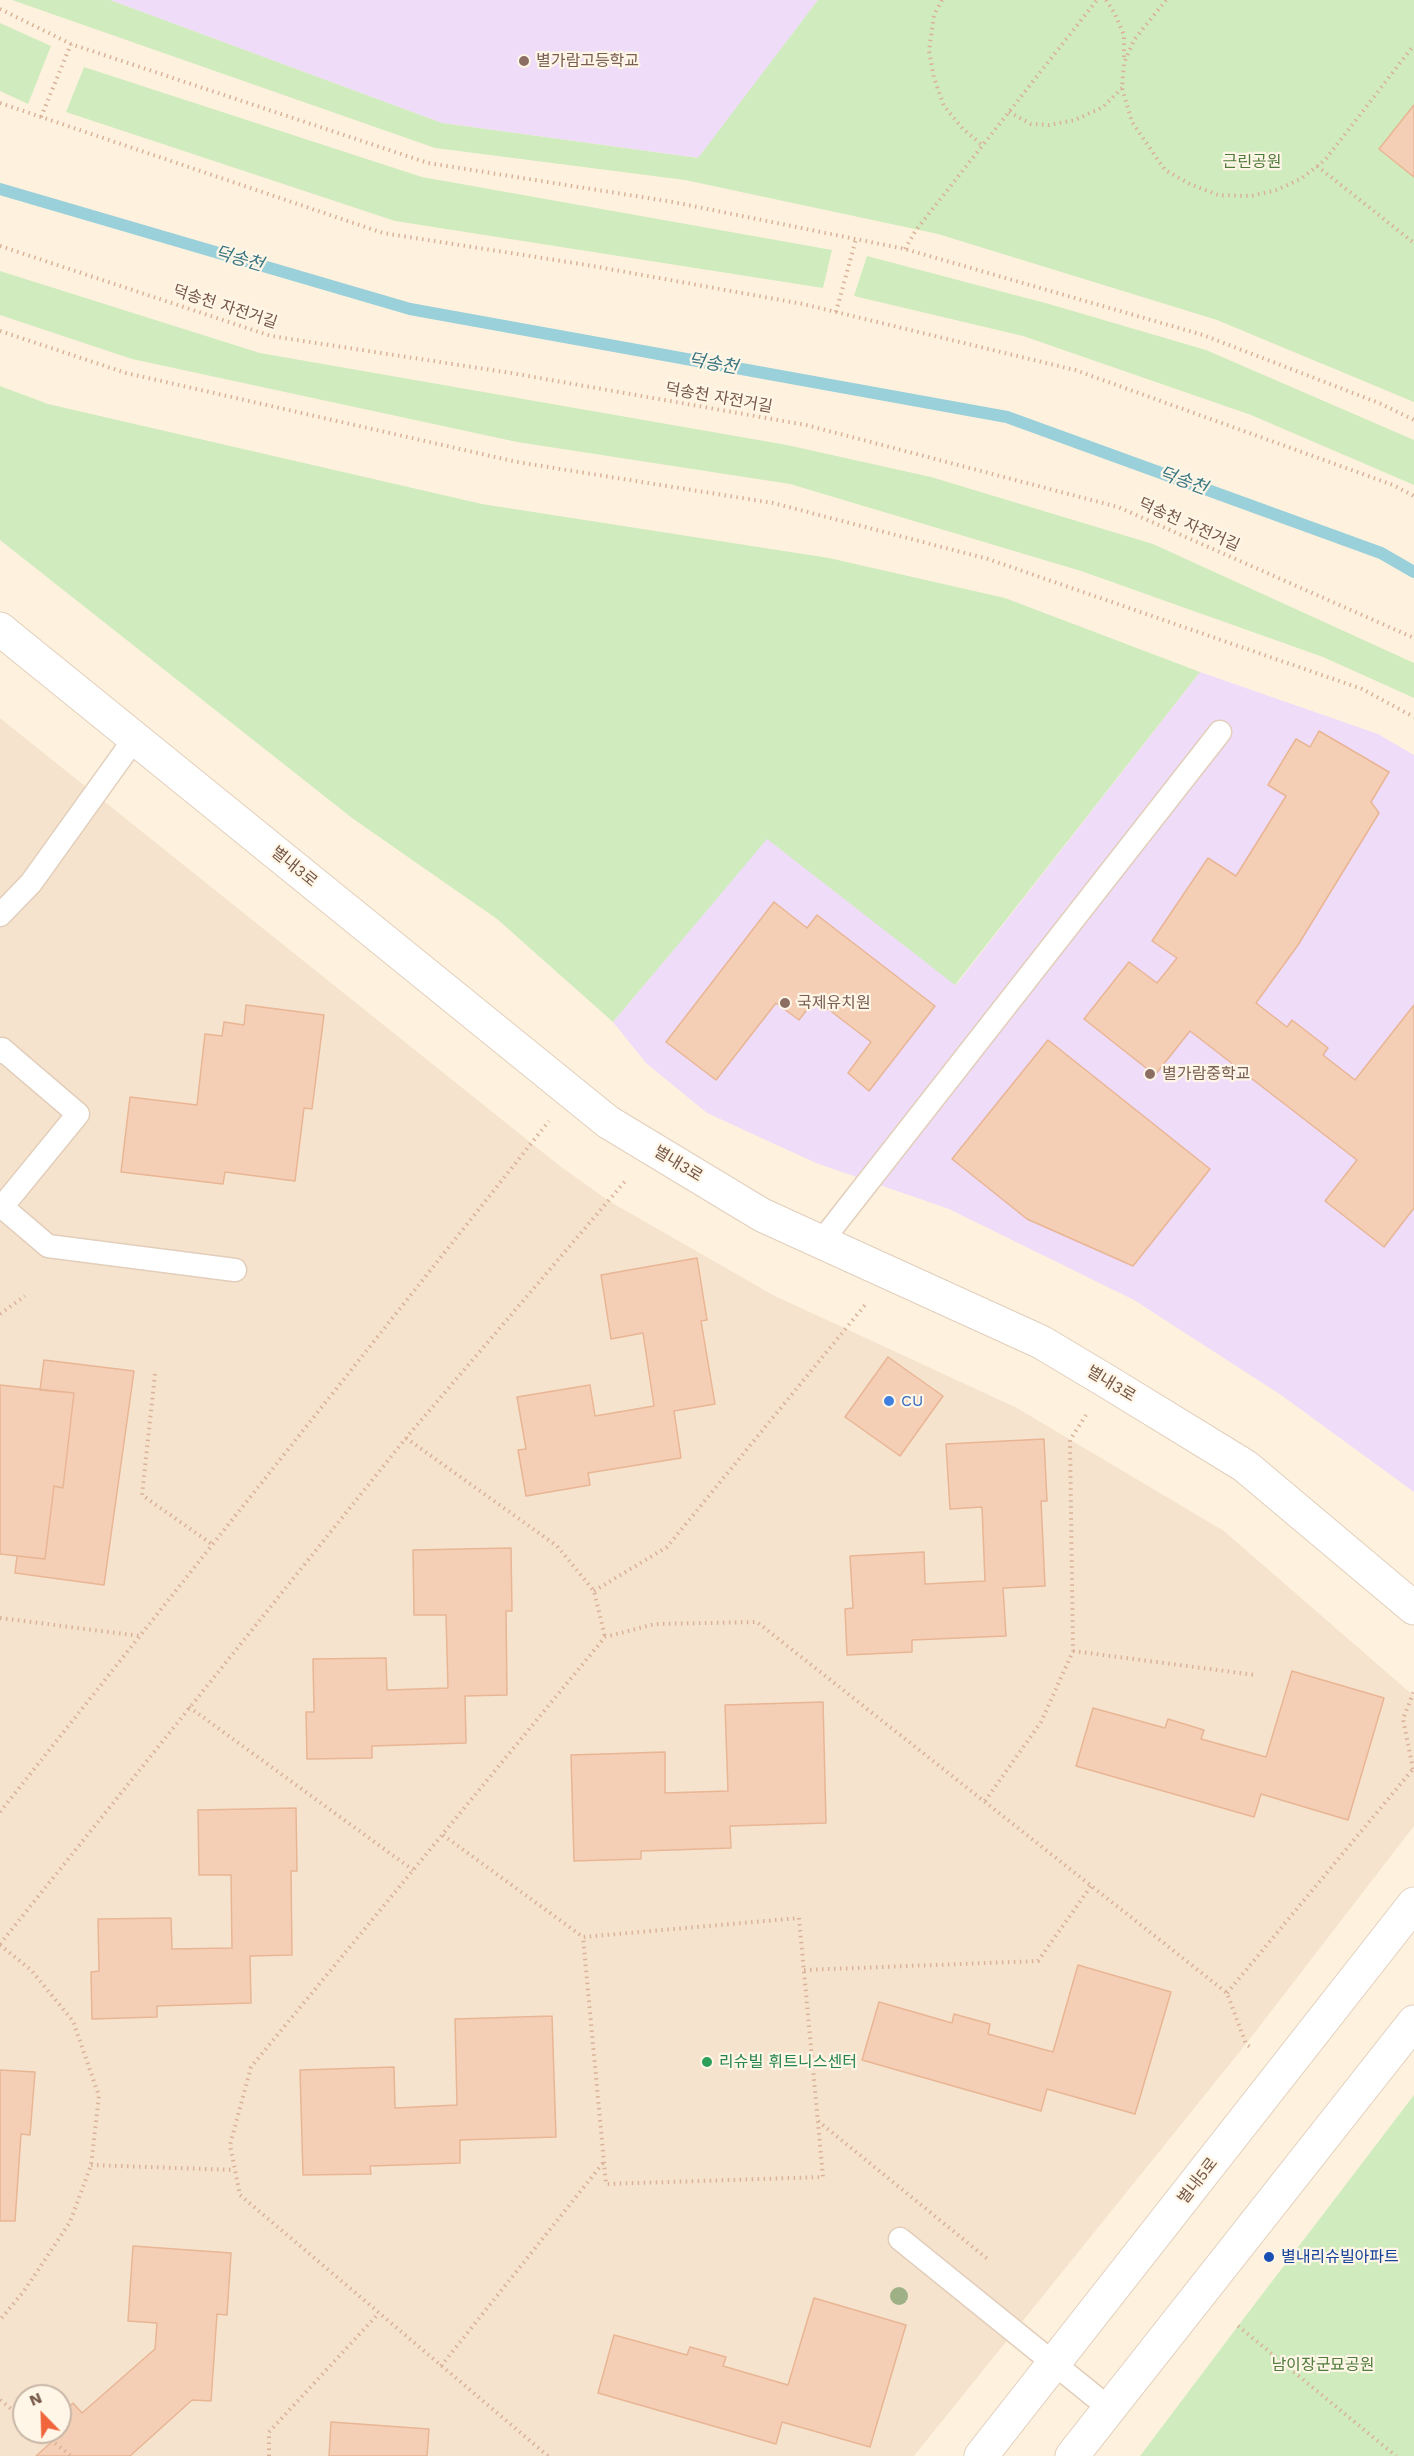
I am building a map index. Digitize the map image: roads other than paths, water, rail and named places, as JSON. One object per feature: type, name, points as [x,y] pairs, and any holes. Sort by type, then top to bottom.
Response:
[{"type":"street","name":"별내3로","points":[[0,629],[608,1122],[762,1215],[1041,1342],[1108,1382],[1245,1466],[1414,1608]]},
{"type":"street","name":"별내5로","points":[[981,2456],[1414,1904]]},
{"type":"street","points":[[1072,2456],[1414,2022]]},
{"type":"lane","points":[[821,1242],[1220,732]]},
{"type":"lane","points":[[0,915],[31,884],[135,738]]},
{"type":"lane","points":[[0,1052],[2,1049],[78,1114],[1,1206],[48,1246],[236,1270]]},
{"type":"lane","points":[[900,2239],[1109,2408]]},
{"type":"waterway","name":"덕송천","points":[[0,189],[410,309],[1007,417],[1381,553],[1414,572]]},
{"type":"place","name":"별가람고등학교","points":[[524,61]]},
{"type":"place","name":"국제유치원","points":[[785,1003]]},
{"type":"place","name":"별가람중학교","points":[[1150,1074]]},
{"type":"place","name":"CU","points":[[889,1401]]},
{"type":"place","name":"리슈빌 휘트니스센터","points":[[707,2062]]},
{"type":"place","name":"별내리슈빌아파트","points":[[1269,2257]]},
{"type":"park label","name":"근린공원","points":[[1252,162]]},
{"type":"park label","name":"남이장군묘공원","points":[[1323,2365]]}]
